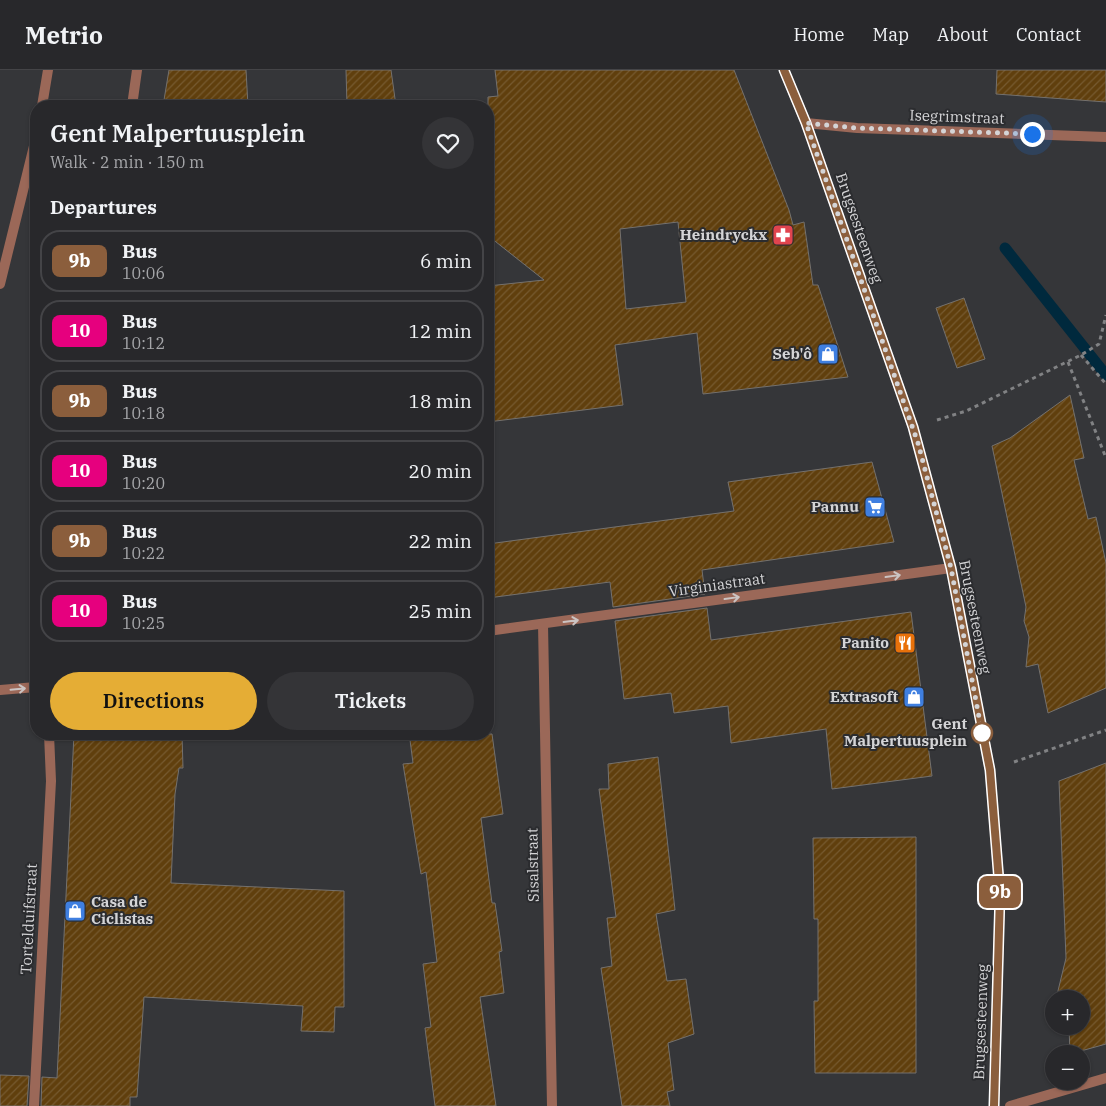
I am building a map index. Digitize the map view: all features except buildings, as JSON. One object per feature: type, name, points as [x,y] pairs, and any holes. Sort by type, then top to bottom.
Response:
[{"type":"street","points":[[43,100],[48,70]]},
{"type":"street","points":[[133,100],[137,70]]},
{"type":"street","name":"Brugsesteenweg","points":[[784,70],[806,123],[913,427],[951,568],[990,770],[1000,894],[994,1106]]},
{"type":"street","name":"Isegrimstraat","points":[[806,123],[865,128],[1106,137]]},
{"type":"street","points":[[0,284],[30,162]]},
{"type":"street","name":"Virginiastraat","points":[[494,630],[951,568]]},
{"type":"street","name":"Sisalstraat","points":[[543,624],[552,1106]]},
{"type":"street","points":[[0,690],[30,688]]},
{"type":"street","name":"Tortelduifstraat","points":[[34,1106],[51,781],[49,740]]},
{"type":"street","points":[[1010,1106],[1106,1078]]},
{"type":"path","points":[[913,427],[966,411],[1081,355],[1099,344],[1106,315]]},
{"type":"path","points":[[1081,355],[1106,384]]},
{"type":"path","points":[[1068,362],[1106,458]]},
{"type":"path","points":[[990,770],[1106,730]]},
{"type":"waterway","points":[[1005,248],[1106,375]]},
{"type":"bus line","name":"9b","points":[[784,70],[806,123],[913,427],[951,568],[990,770],[1000,894],[994,1106]]},
{"type":"place","name":"Heindryckx","points":[[783,235]]},
{"type":"place","name":"Seb'ô","points":[[828,354]]},
{"type":"place","name":"Pannu","points":[[875,507]]},
{"type":"place","name":"Panito","points":[[905,643]]},
{"type":"place","name":"Extrasoft","points":[[914,697]]},
{"type":"place","name":"Gent Malpertuusplein","points":[[982,733]]},
{"type":"place","name":"Casa de Ciclistas","points":[[75,911]]},
{"type":"route","points":[[982,733],[951,568],[918,443],[806,123],[857,128],[1032,134]]}]
